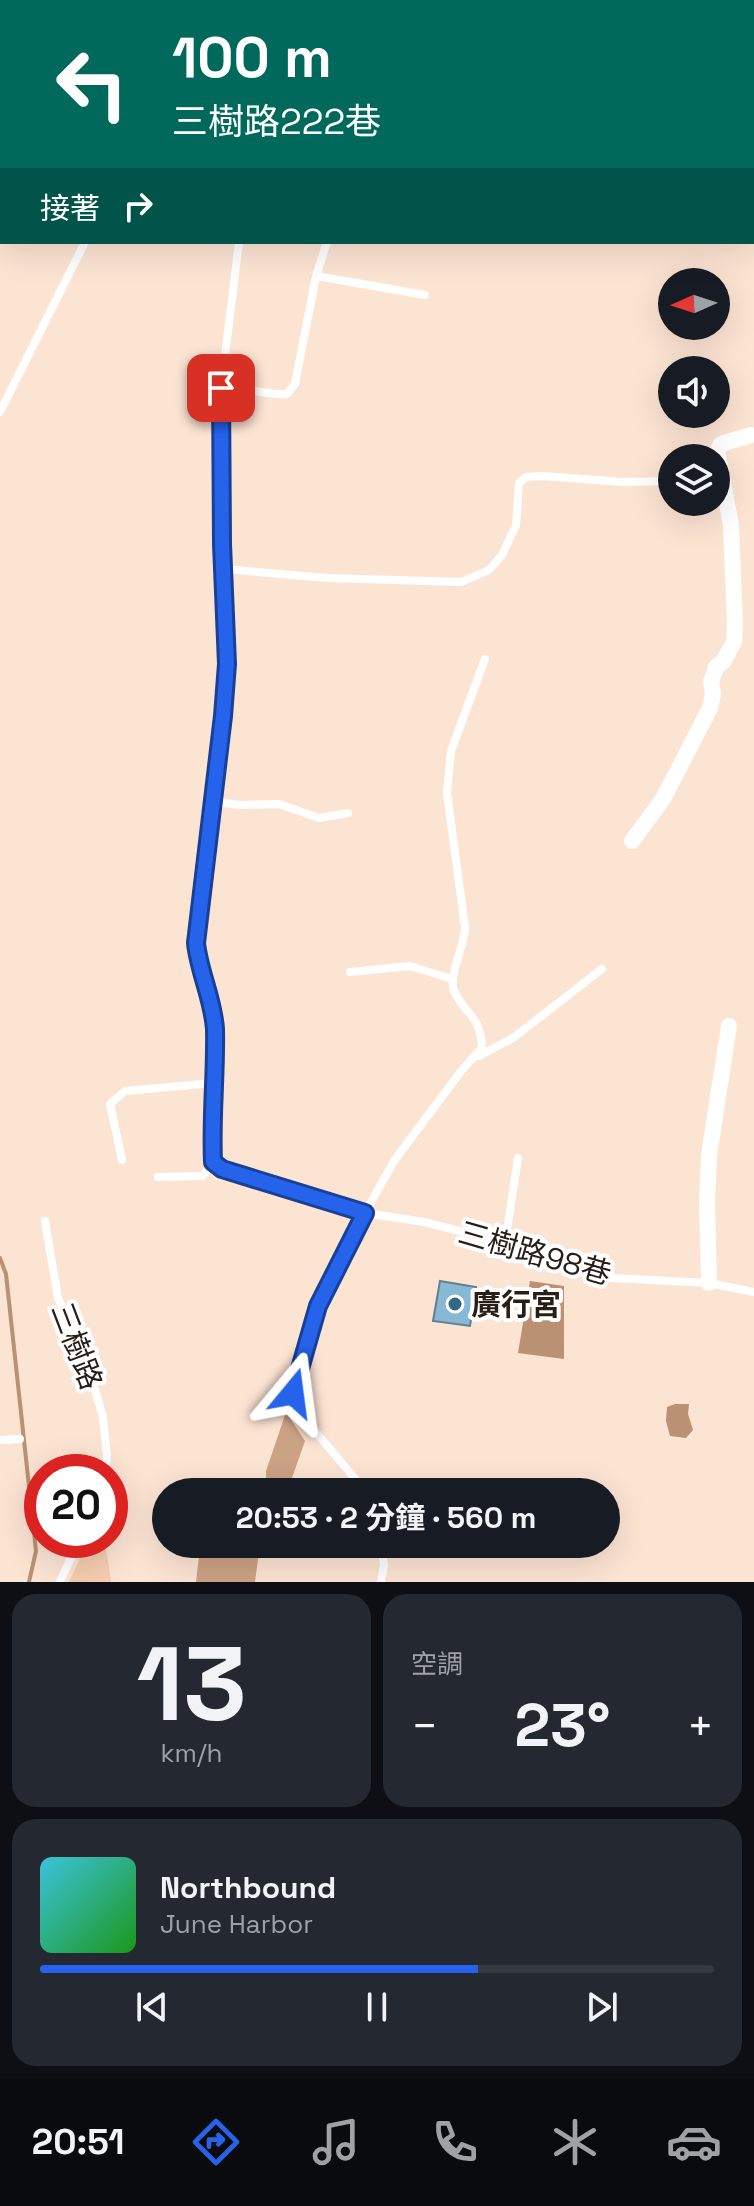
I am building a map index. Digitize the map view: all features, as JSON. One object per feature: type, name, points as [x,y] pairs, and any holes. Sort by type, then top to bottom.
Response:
[{"type":"street","points":[[721,444],[751,435]]},
{"type":"street","points":[[632,841],[663,799],[710,708],[713,694],[711,682],[716,667],[723,662],[734,642],[729,516]]},
{"type":"street","points":[[709,1283],[709,1155],[729,1026]]},
{"type":"lane","points":[[0,412],[84,244]]},
{"type":"lane","points":[[158,1177],[203,1176],[213,1162],[215,1027],[196,943],[227,664],[221,388],[239,244]]},
{"type":"lane","points":[[221,388],[235,387],[279,395],[287,394],[295,384],[316,276],[326,244]]},
{"type":"lane","points":[[316,276],[425,295]]},
{"type":"lane","points":[[223,569],[327,578],[461,582],[489,570],[502,555],[516,525],[519,483],[526,477],[658,481]]},
{"type":"lane","points":[[476,1058],[482,1048],[478,1024],[454,991],[452,979],[465,942],[465,927],[447,793],[451,751],[485,659]]},
{"type":"lane","points":[[211,801],[239,805],[279,804],[319,818],[348,813]]},
{"type":"lane","points":[[350,972],[410,966],[452,979]]},
{"type":"lane","points":[[354,1478],[295,1407],[293,1393],[318,1306],[394,1161],[462,1070],[476,1058],[513,1038],[602,969]]},
{"type":"lane","points":[[122,1160],[110,1104],[125,1091],[213,1083]]},
{"type":"lane","points":[[505,1243],[518,1158]]},
{"type":"lane","name":"三樹路98巷","points":[[213,1162],[222,1169],[365,1213],[424,1222],[505,1243],[612,1278],[709,1283],[754,1292]]},
{"type":"lane","name":"三樹路","points":[[45,1221],[58,1298],[84,1353],[103,1417],[107,1454]]},
{"type":"lane","points":[[0,1440],[20,1439]]},
{"type":"lane","points":[[60,1582],[71,1558]]},
{"type":"lane","points":[[381,1582],[383,1558]]},
{"type":"shaded area","points":[[530,1281],[564,1286],[564,1359],[518,1353]]},
{"type":"shaded area","points":[[689,1404],[688,1414],[693,1430],[686,1438],[670,1436],[666,1421],[667,1407]]},
{"type":"shaded area","points":[[286,1412],[305,1441],[292,1478],[266,1478]]},
{"type":"shaded area","points":[[80,1558],[108,1558],[111,1582],[69,1582]]},
{"type":"shaded area","points":[[199,1558],[258,1558],[255,1582],[196,1582]]},
{"type":"building","name":"廣行宮","points":[[440,1281],[476,1287],[470,1326],[433,1321]]},
{"type":"waterway","points":[[0,1258],[6,1274],[36,1551],[29,1582]]},
{"type":"place","name":"廣行宮","points":[[455,1304]]},
{"type":"route","points":[[221,388],[227,664],[196,943],[215,1027],[213,1162],[222,1169],[365,1213],[318,1306],[293,1393]]}]
